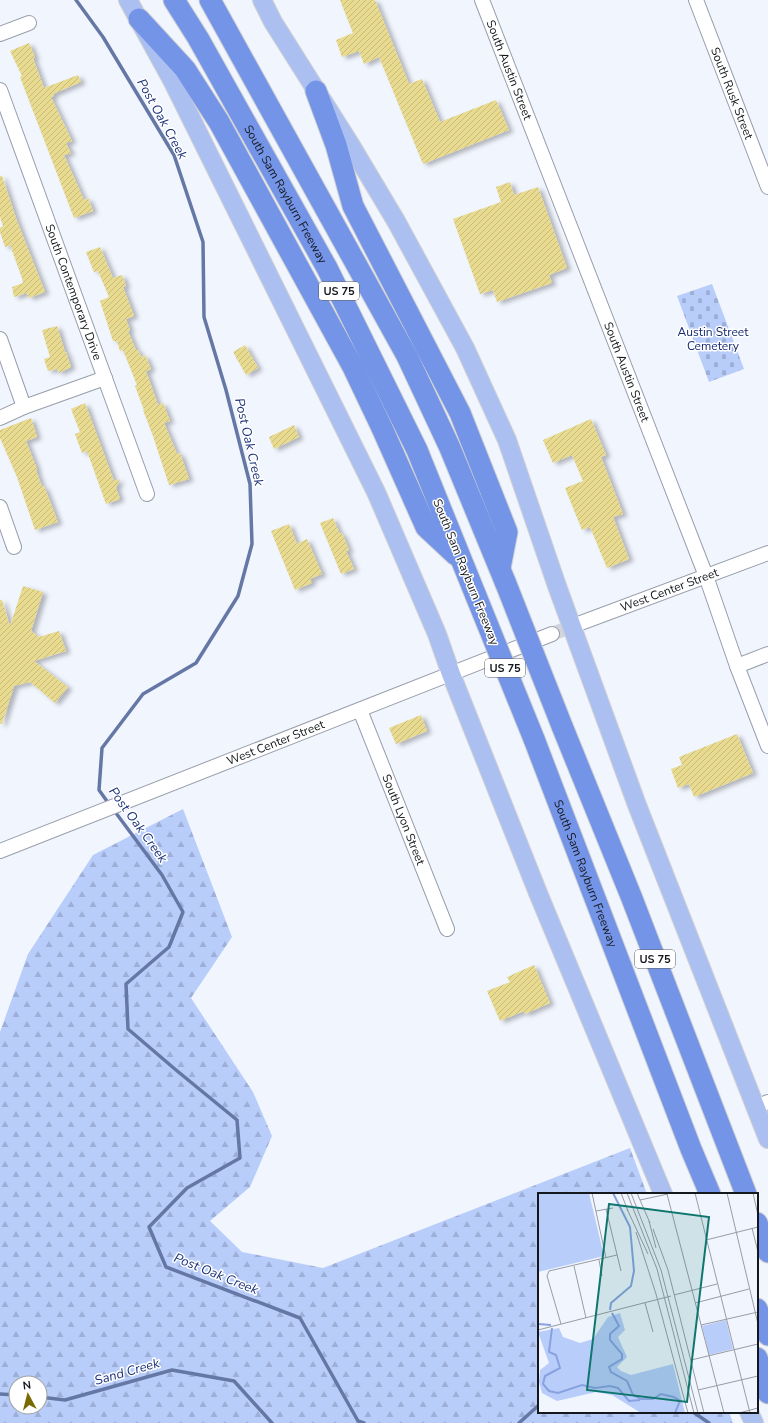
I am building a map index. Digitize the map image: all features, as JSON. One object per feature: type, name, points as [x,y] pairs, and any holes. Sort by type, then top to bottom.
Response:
[{"type":"highway","name":"South Sam Rayburn Freeway","points":[[174,0],[198,38],[327,268],[418,450],[460,559],[534,739],[710,1193]]},
{"type":"highway","name":"US 75","points":[[210,0],[407,356],[450,448],[631,896],[746,1193]]},
{"type":"highway","points":[[139,19],[185,69],[219,122],[352,367],[382,428],[426,527],[460,559]]},
{"type":"highway","points":[[316,91],[336,145],[353,206],[460,413],[507,532],[503,576]]},
{"type":"highway","points":[[691,1148],[705,1193]]},
{"type":"highway","points":[[758,1311],[768,1336]]},
{"type":"highway","points":[[758,1361],[768,1393]]},
{"type":"main road","points":[[128,0],[173,82],[376,492],[437,634],[451,674],[538,893],[663,1193]]},
{"type":"main road","points":[[262,0],[273,22],[396,221],[465,348],[508,440],[571,627],[637,805],[762,1105],[768,1139]]},
{"type":"main road","points":[[749,1413],[754,1423]]},
{"type":"street","name":"South Austin Street","points":[[482,0],[706,576],[737,666],[768,746]]},
{"type":"street","name":"South Rusk Street","points":[[696,0],[767,182]]},
{"type":"street","points":[[0,34],[29,23]]},
{"type":"street","name":"South Contemporary Drive","points":[[0,90],[147,494]]},
{"type":"street","points":[[0,339],[24,407]]},
{"type":"street","points":[[0,418],[24,407],[105,378]]},
{"type":"street","points":[[0,507],[14,547]]},
{"type":"street","name":"West Center Street","points":[[571,627],[768,553]]},
{"type":"street","name":"West Center Street","points":[[0,851],[131,801],[552,634]]},
{"type":"street","points":[[737,666],[768,654]]},
{"type":"street","name":"South Lyon Street","points":[[360,710],[448,929]]},
{"type":"green space","name":"Austin Street Cemetery","points":[[712,284],[744,369],[709,382],[677,296]]},
{"type":"green space","points":[[183,809],[232,937],[191,998],[253,1092],[272,1136],[250,1187],[210,1221],[242,1252],[323,1268],[630,1148],[647,1193],[538,1193],[538,1413],[729,1413],[733,1423],[0,1423],[0,1032],[28,954],[93,855]]},
{"type":"building","points":[[340,0],[375,0],[409,84],[422,79],[440,122],[496,100],[509,130],[423,164],[379,57],[364,64],[359,51],[342,57],[336,40],[353,33]]},
{"type":"building","points":[[29,43],[35,57],[33,58],[44,88],[78,75],[81,82],[53,94],[54,96],[51,97],[72,141],[66,143],[71,153],[64,155],[84,200],[88,198],[93,211],[74,218],[20,77],[22,76],[10,51]]},
{"type":"building","points":[[0,176],[2,176],[17,221],[45,292],[29,298],[27,293],[14,297],[12,287],[23,283],[10,245],[5,247],[0,232],[0,228],[3,226],[0,217]]},
{"type":"building","points":[[510,182],[514,195],[538,187],[567,268],[549,275],[552,283],[497,302],[493,290],[480,294],[453,219],[501,202],[496,187]]},
{"type":"building","points":[[100,247],[113,278],[122,275],[126,286],[123,287],[134,316],[126,319],[130,330],[128,331],[136,350],[138,350],[141,357],[145,355],[151,369],[146,371],[158,405],[163,403],[170,421],[164,423],[177,454],[180,453],[189,479],[169,485],[135,386],[137,385],[123,350],[120,351],[117,341],[113,341],[100,301],[109,297],[98,271],[94,272],[86,252]]},
{"type":"building","points":[[57,326],[71,367],[59,373],[57,369],[48,371],[44,359],[50,357],[42,330]]},
{"type":"building","points":[[245,345],[258,368],[246,375],[233,352]]},
{"type":"building","points":[[85,403],[114,481],[120,479],[116,488],[120,499],[106,504],[87,451],[82,453],[75,434],[80,432],[71,409]]},
{"type":"building","points":[[31,418],[37,437],[26,441],[42,487],[44,486],[58,522],[35,530],[17,477],[0,438],[0,430]]},
{"type":"building","points":[[591,419],[606,455],[601,457],[623,514],[613,517],[629,559],[607,568],[590,527],[582,530],[565,488],[583,481],[572,455],[553,463],[543,440]]},
{"type":"building","points":[[294,425],[299,437],[274,449],[269,437]]},
{"type":"building","points":[[333,518],[340,534],[342,533],[349,550],[346,551],[354,569],[341,574],[320,523]]},
{"type":"building","points":[[289,524],[297,544],[307,539],[322,574],[310,579],[312,583],[295,590],[271,531]]},
{"type":"building","points":[[23,586],[43,592],[31,631],[39,637],[59,631],[66,651],[34,661],[68,687],[55,703],[30,682],[14,686],[2,724],[0,724],[0,600],[2,600],[10,626]]},
{"type":"building","points":[[421,715],[427,731],[396,744],[389,728]]},
{"type":"building","points":[[737,734],[753,773],[694,797],[689,784],[678,788],[671,769],[682,765],[679,757]]},
{"type":"building","points":[[534,965],[550,1003],[525,1014],[524,1011],[500,1021],[487,991],[510,982],[507,977]]},
{"type":"waterway","name":"Post Oak Creek","points":[[76,0],[103,37],[174,155],[203,242],[204,317],[226,390],[250,484],[252,544],[238,596],[196,663],[143,694],[102,748],[99,790],[109,804]]},
{"type":"waterway","name":"Post Oak Creek","points":[[113,809],[162,875],[183,912],[169,947],[126,984],[128,1029],[237,1120],[240,1158],[187,1188],[149,1227],[166,1267],[300,1318],[358,1421],[364,1423]]},
{"type":"waterway","name":"Sand Creek","points":[[48,1398],[65,1400],[172,1370],[234,1381],[272,1423]]},
{"type":"waterway","name":"Sand Creek","points":[[0,1394],[8,1394]]},
{"type":"waterway","name":"Post Oak Creek","points":[[519,1423],[538,1406]]},
{"type":"waterway","name":"Post Oak Creek","points":[[694,1413],[709,1423]]},
{"type":"tunnel","points":[[552,634],[570,627]]}]
